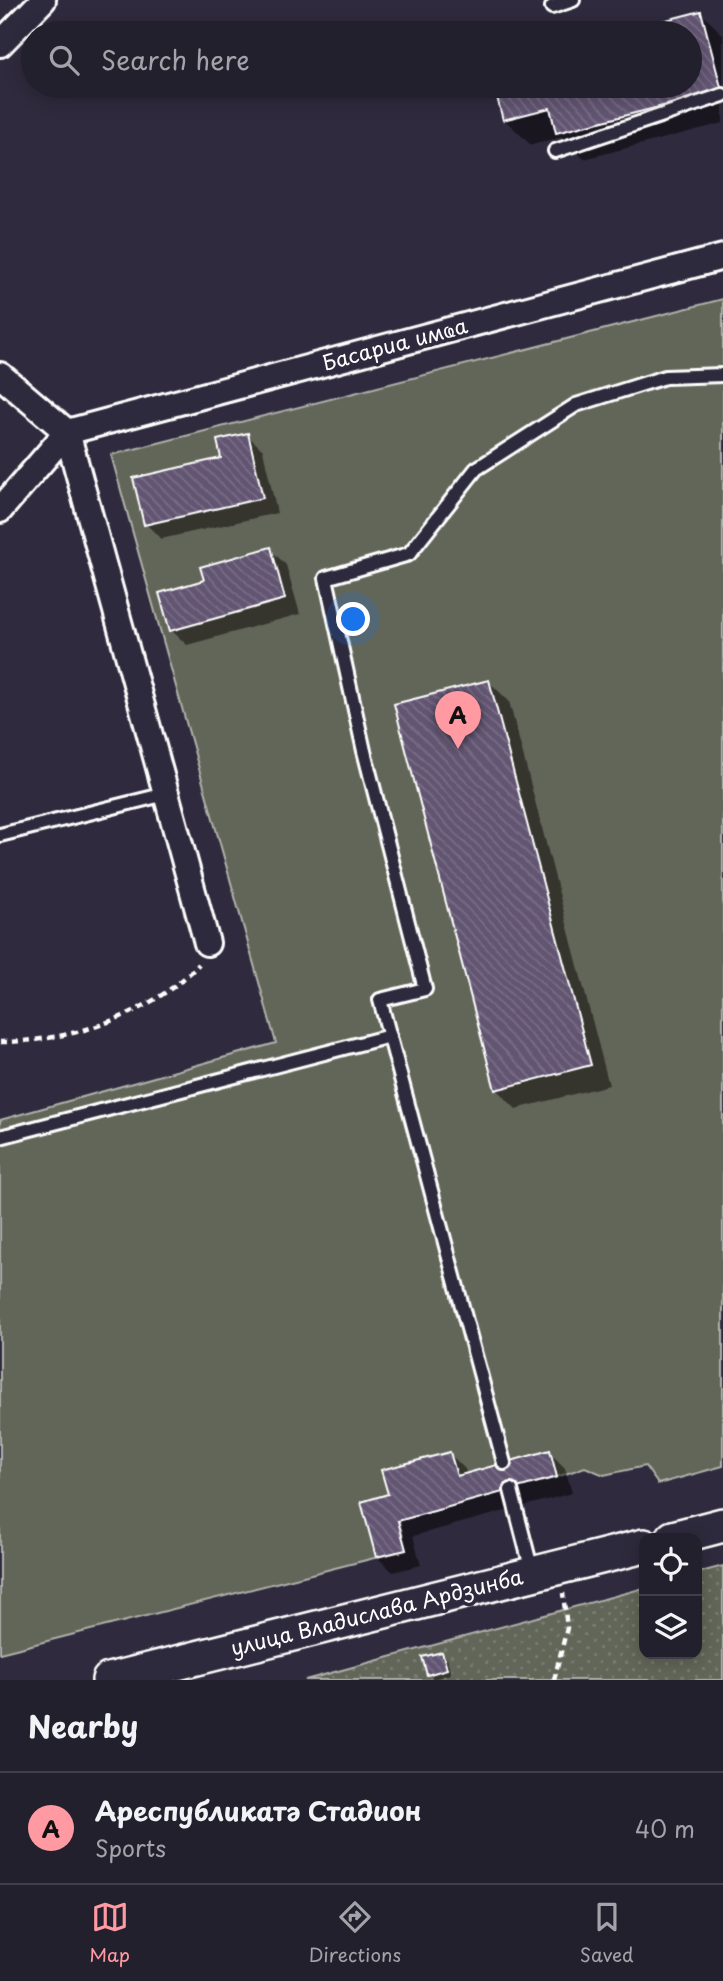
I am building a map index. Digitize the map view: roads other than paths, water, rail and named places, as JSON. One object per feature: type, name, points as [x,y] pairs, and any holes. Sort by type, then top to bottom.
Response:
[{"type":"main road","points":[[692,1533],[723,1525]]},
{"type":"main road","name":"улица Владислава Ардзинба","points":[[109,1680],[639,1547]]},
{"type":"street","points":[[22,21],[43,0]]},
{"type":"street","points":[[0,44],[21,23]]},
{"type":"street","name":"Басариа имҩа","points":[[67,432],[723,257]]},
{"type":"street","points":[[0,375],[67,432],[207,943]]},
{"type":"street","points":[[0,510],[67,432]]},
{"type":"lane","points":[[552,7],[573,0]]},
{"type":"lane","points":[[555,151],[723,95]]},
{"type":"lane","points":[[504,1463],[380,1000],[425,989],[364,751],[326,578],[409,554],[476,469],[576,405],[665,377],[723,375]]},
{"type":"lane","points":[[0,835],[166,794]]},
{"type":"lane","points":[[0,1137],[390,1036]]},
{"type":"lane","points":[[511,1490],[545,1571]]},
{"type":"place","name":"Ареспубликатә Стадион","points":[[458,749]]}]
